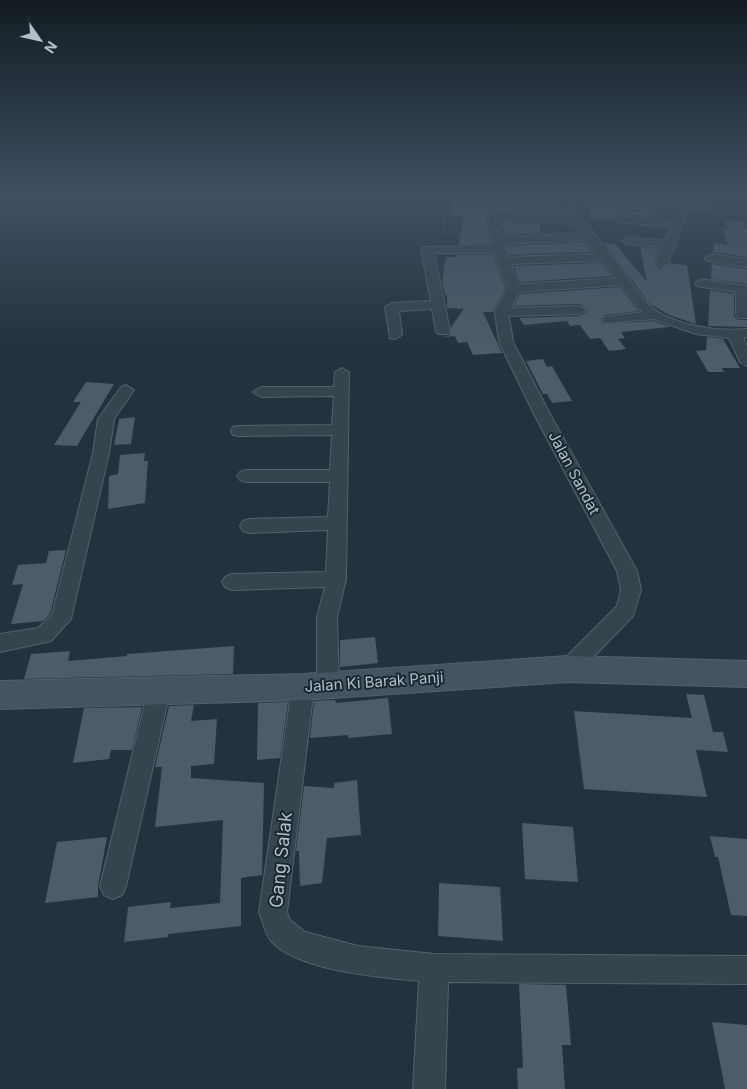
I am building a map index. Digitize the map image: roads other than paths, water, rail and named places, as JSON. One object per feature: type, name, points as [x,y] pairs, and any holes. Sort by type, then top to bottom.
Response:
[{"type":"street","points":[[443,331],[428,249],[470,248]]},
{"type":"street","points":[[500,248],[514,288],[502,312],[579,310]]},
{"type":"street","points":[[509,248],[607,257]]},
{"type":"street","points":[[599,248],[644,307],[655,315],[711,333],[741,334],[747,362]]},
{"type":"street","points":[[662,263],[668,248]]},
{"type":"street","points":[[711,258],[747,263]]},
{"type":"street","points":[[514,288],[625,281]]},
{"type":"street","points":[[701,284],[744,289],[743,315]]},
{"type":"street","points":[[395,335],[392,307],[439,305]]},
{"type":"street","name":"Jalan Sandat","points":[[502,312],[506,342],[542,414],[627,571],[630,590],[626,610],[568,668]]},
{"type":"street","points":[[610,320],[655,315]]},
{"type":"street","name":"Gang Salak","points":[[342,372],[336,579],[326,617],[273,912],[280,930],[298,944],[358,960],[434,968],[747,970]]},
{"type":"street","points":[[0,643],[44,635],[61,620],[101,453],[103,428],[126,390]]},
{"type":"street","points":[[262,392],[341,392]]},
{"type":"street","points":[[239,431],[340,430]]},
{"type":"street","points":[[246,476],[339,476]]},
{"type":"street","points":[[249,526],[337,523]]},
{"type":"street","points":[[232,582],[336,579]]},
{"type":"street","name":"Jalan Ki Barak Panji","points":[[0,695],[315,686],[568,668],[747,674]]},
{"type":"street","points":[[113,886],[159,691]]},
{"type":"street","points":[[429,1089],[434,968]]}]
